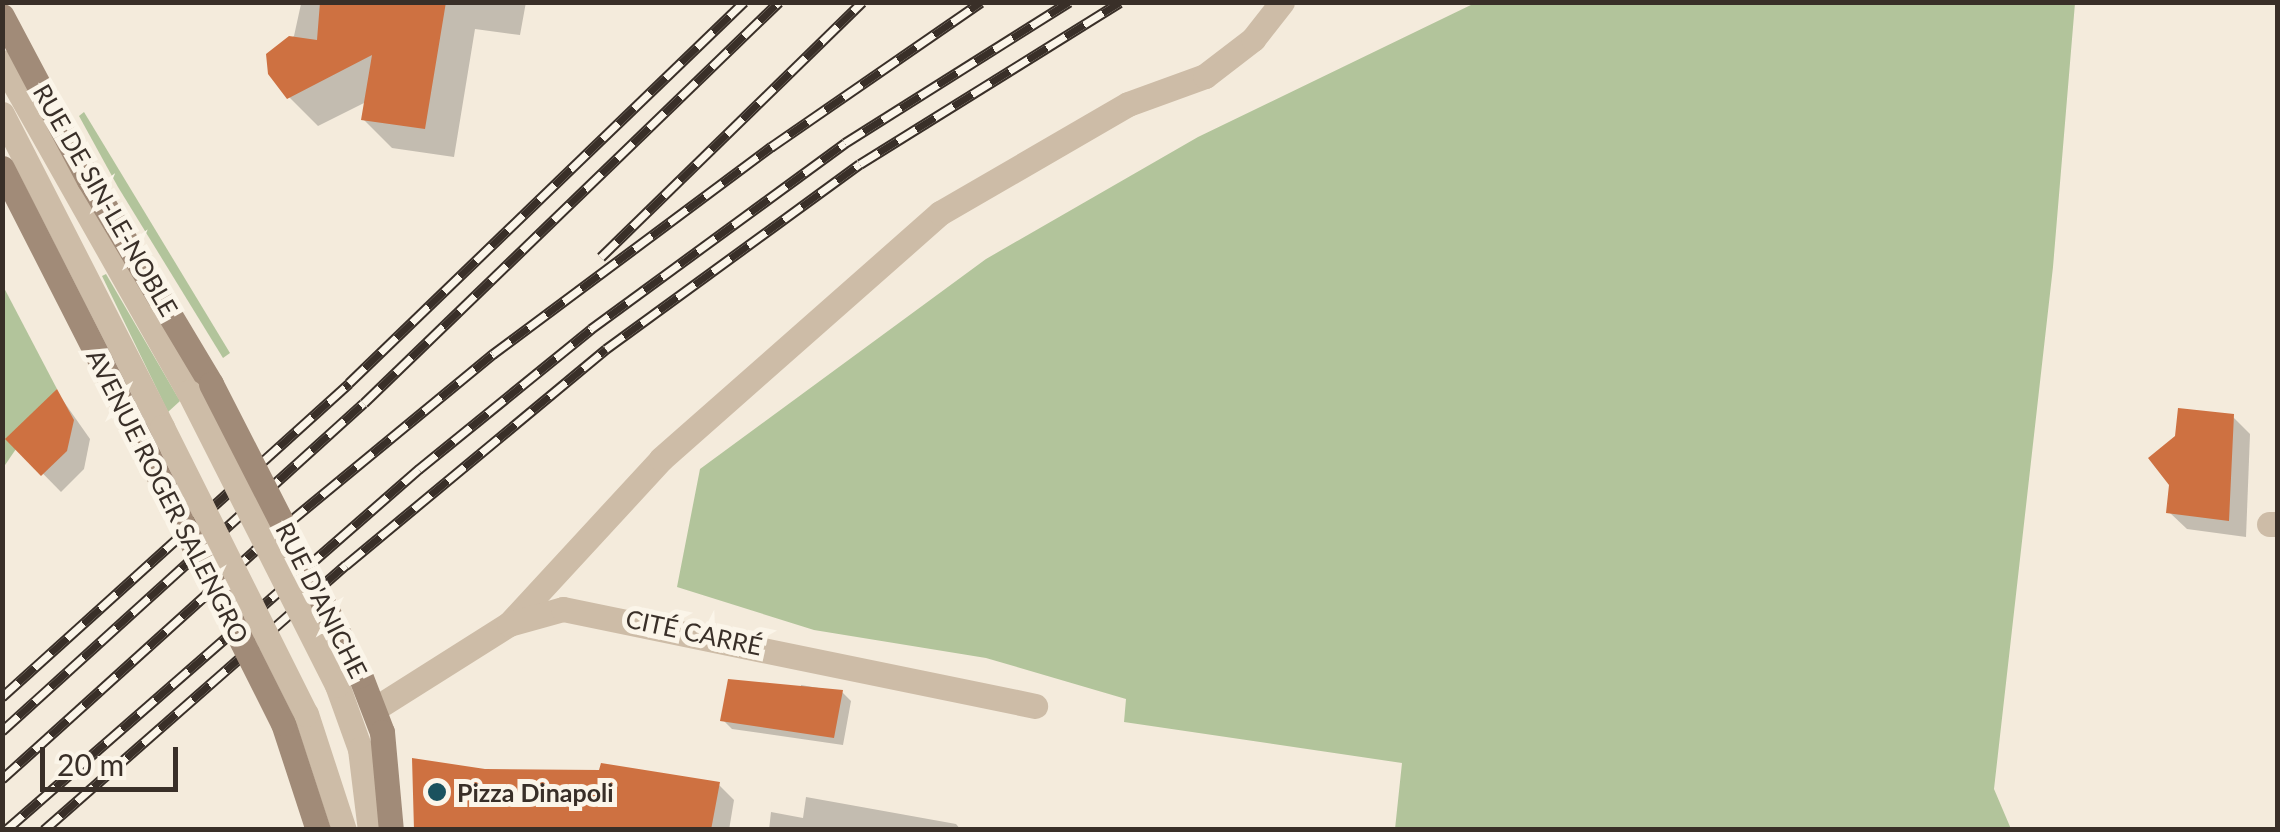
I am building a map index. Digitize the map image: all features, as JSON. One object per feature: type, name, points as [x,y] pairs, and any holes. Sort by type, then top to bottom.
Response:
[{"type":"main road","name":"RUE DE SIN-LE-NOBLE","points":[[2,16],[200,388]]},
{"type":"main road","name":"AVENUE ROGER SALENGRO","points":[[2,168],[148,455],[294,719],[318,830]]},
{"type":"main road","name":"RUE D'ANICHE","points":[[200,388],[349,680],[376,708],[391,830]]},
{"type":"lane","points":[[509,624],[661,459],[940,214],[1128,104],[1205,76],[1252,39],[1282,2]]},
{"type":"lane","points":[[2,62],[200,388]]},
{"type":"lane","points":[[2,114],[162,426],[344,830]]},
{"type":"lane","name":"CITÉ CARRÉ","points":[[376,708],[509,624],[564,609],[610,614],[1034,706]]},
{"type":"lane","points":[[349,680],[370,830]]},
{"type":"green space","points":[[1475,3],[2075,3],[2053,267],[1994,789],[2011,829],[1395,829],[1402,763],[1124,722],[1126,699],[986,658],[814,630],[677,587],[700,469],[986,259],[1198,137]]},
{"type":"green space","points":[[84,112],[230,353],[223,358],[118,187],[79,116]]},
{"type":"green space","points":[[106,274],[180,401],[168,412],[102,276]]},
{"type":"green space","points":[[2,284],[57,389],[3,468],[2,468]]},
{"type":"building","points":[[320,2],[446,2],[425,129],[361,120],[372,55],[287,99],[268,74],[266,54],[289,36],[317,40]]},
{"type":"building","points":[[57,389],[74,420],[67,451],[41,476],[5,439]]},
{"type":"building","points":[[2178,408],[2234,414],[2229,521],[2166,513],[2169,485],[2148,458],[2175,436]]},
{"type":"building","points":[[728,679],[843,690],[834,738],[720,721]]},
{"type":"building","points":[[412,758],[485,769],[599,770],[601,763],[720,782],[711,830],[414,830]]},
{"type":"railway","points":[[2,697],[349,383],[744,2]]},
{"type":"railway","points":[[2,731],[364,403],[779,2]]},
{"type":"railway","points":[[601,257],[862,2]]},
{"type":"railway","points":[[2,779],[254,551],[493,354],[771,147],[981,2]]},
{"type":"railway","points":[[6,830],[419,469],[591,329],[845,143],[1069,2]]},
{"type":"railway","points":[[44,830],[346,565],[606,349],[860,164],[1120,2]]},
{"type":"place","name":"Pizza Dinapoli","points":[[437,792]]}]
